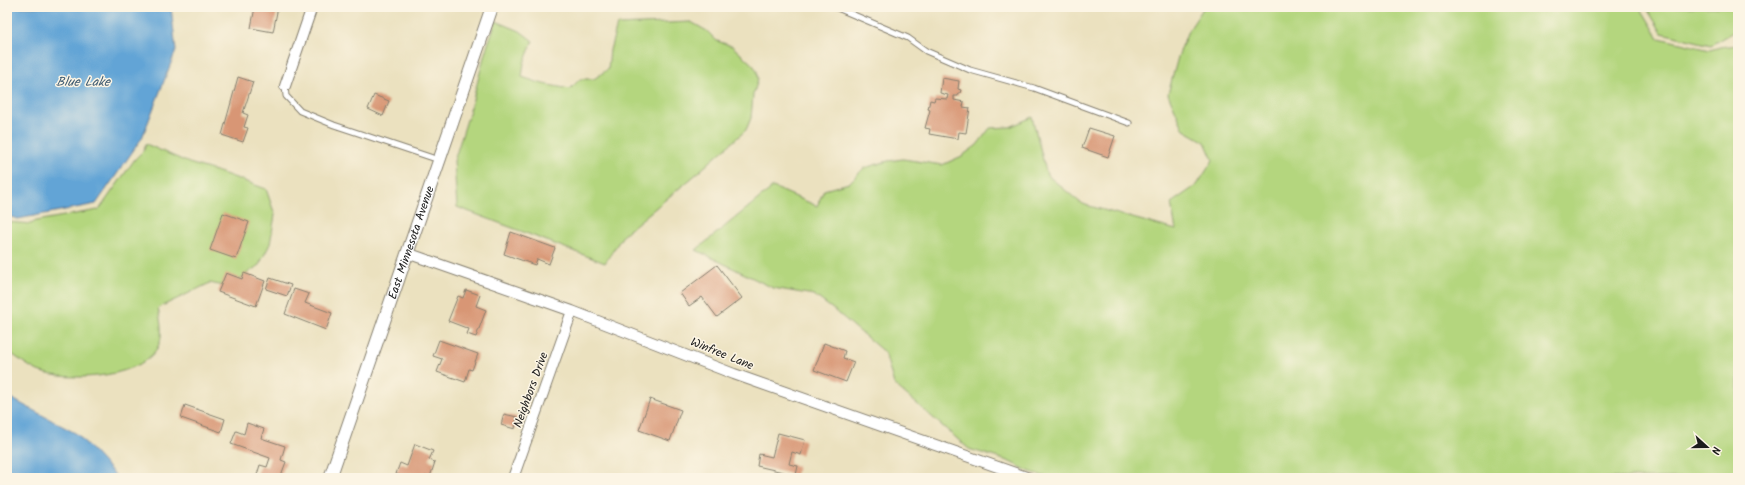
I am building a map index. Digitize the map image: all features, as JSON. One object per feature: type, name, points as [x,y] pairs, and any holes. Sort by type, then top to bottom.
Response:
[{"type":"street","points":[[285,86],[312,7]]},
{"type":"street","name":"East Minnesota Avenue","points":[[330,478],[492,7]]},
{"type":"street","name":"Winfree Lane","points":[[407,253],[572,311],[734,374],[1029,478]]},
{"type":"street","name":"Neighbors Drive","points":[[513,478],[572,311]]},
{"type":"lane","points":[[835,7],[908,38],[926,51],[970,70],[1034,88],[1130,122]]},
{"type":"lane","points":[[285,86],[286,96],[300,111],[334,125],[439,160]]},
{"type":"green space","points":[[1204,7],[1640,7],[1659,38],[1710,50],[1738,45],[1738,478],[1049,478],[1028,471],[1008,461],[969,449],[894,384],[885,353],[838,313],[814,295],[773,288],[696,250],[773,187],[817,206],[824,190],[849,183],[864,168],[888,161],[903,159],[942,165],[962,156],[977,145],[990,128],[1010,127],[1032,117],[1047,175],[1082,204],[1176,230],[1171,203],[1197,185],[1213,160],[1205,142],[1184,130],[1168,94],[1178,57],[1187,33]]},
{"type":"green space","points":[[1646,7],[1738,7],[1738,29],[1711,45],[1662,33]]},
{"type":"green space","points":[[496,21],[520,31],[533,41],[524,63],[522,77],[543,84],[570,89],[580,79],[594,79],[608,69],[610,50],[617,25],[691,22],[707,31],[717,41],[732,46],[753,65],[757,71],[758,80],[753,95],[751,118],[746,130],[693,177],[624,234],[605,263],[457,207],[454,161],[471,107],[485,53]]},
{"type":"green space","points":[[146,144],[189,163],[266,189],[275,215],[270,244],[259,265],[228,287],[210,283],[158,308],[161,330],[160,342],[153,354],[140,364],[124,371],[87,377],[51,375],[38,371],[7,351],[7,222],[31,224],[36,221],[98,210],[135,159],[144,150]]},
{"type":"water","name":"Blue Lake","points":[[7,7],[171,7],[176,50],[142,138],[96,204],[18,219],[7,216]]},
{"type":"water","points":[[7,396],[77,434],[118,478],[7,478]]},
{"type":"building","points":[[255,7],[278,7],[273,32],[251,28]]},
{"type":"building","points":[[238,77],[253,82],[243,113],[248,115],[244,127],[248,128],[243,142],[222,135]]},
{"type":"building","points":[[942,78],[959,81],[958,89],[961,90],[960,93],[958,93],[958,96],[954,96],[954,100],[964,102],[963,107],[970,108],[966,133],[959,132],[958,139],[929,134],[930,129],[925,128],[930,110],[928,109],[930,100],[934,101],[935,98],[947,99],[948,95],[940,93]]},
{"type":"building","points":[[374,95],[389,101],[383,116],[368,109]]},
{"type":"building","points":[[1089,128],[1115,136],[1108,157],[1082,148]]},
{"type":"building","points":[[223,213],[249,222],[236,259],[210,250]]},
{"type":"building","points":[[511,232],[555,248],[549,264],[537,259],[535,265],[504,254]]},
{"type":"building","points":[[717,265],[742,298],[717,317],[702,297],[689,306],[680,293]]},
{"type":"building","points":[[226,273],[242,279],[244,273],[265,281],[256,306],[218,292]]},
{"type":"building","points":[[270,278],[291,285],[287,296],[266,289]]},
{"type":"building","points":[[294,289],[309,294],[305,303],[332,313],[326,330],[285,314]]},
{"type":"building","points":[[466,290],[480,295],[476,306],[486,310],[476,337],[467,334],[469,329],[448,321],[458,296],[463,298]]},
{"type":"building","points":[[439,340],[478,354],[472,370],[469,369],[465,382],[437,372],[442,359],[433,356]]},
{"type":"building","points":[[824,343],[845,351],[843,358],[854,362],[846,382],[814,370]]},
{"type":"building","points":[[650,399],[681,410],[670,441],[639,430]]},
{"type":"building","points":[[185,405],[225,419],[221,432],[181,418]]},
{"type":"building","points":[[504,414],[517,417],[515,429],[501,425]]},
{"type":"building","points":[[247,423],[264,429],[261,438],[285,446],[281,460],[286,462],[280,478],[256,478],[260,465],[267,467],[270,458],[231,444],[236,431],[244,434]]},
{"type":"building","points":[[778,433],[805,440],[801,455],[792,452],[789,464],[798,466],[796,475],[757,466],[759,454],[772,457]]},
{"type":"building","points":[[415,444],[433,451],[429,460],[435,462],[430,477],[425,476],[424,478],[406,478],[396,474],[400,463],[407,466]]}]
